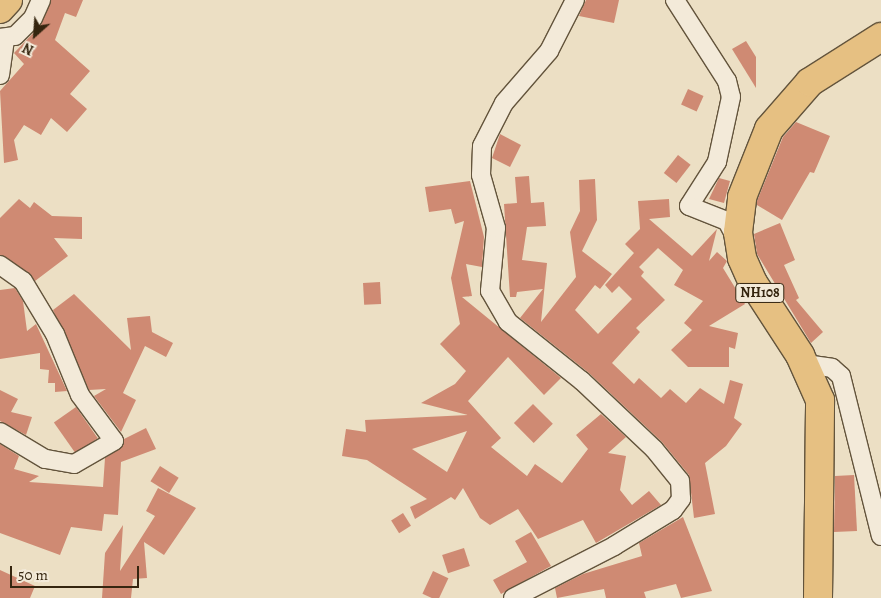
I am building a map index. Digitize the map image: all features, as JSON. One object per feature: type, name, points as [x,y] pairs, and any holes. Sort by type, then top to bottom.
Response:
[{"type":"main road","points":[[0,9],[8,0]]},
{"type":"main road","name":"NH108","points":[[818,598],[822,424],[820,400],[805,364],[753,283],[741,247],[742,197],[769,129],[810,82],[881,37]]},
{"type":"street","points":[[0,75],[3,38],[15,36],[33,18],[41,0]]},
{"type":"street","points":[[513,598],[673,510],[682,490],[654,448],[582,381],[508,322],[490,292],[496,228],[481,175],[482,146],[504,103],[549,51],[575,0]]},
{"type":"street","points":[[675,0],[727,81],[731,97],[717,162],[689,206],[727,221],[741,247]]},
{"type":"street","points":[[0,265],[23,282],[32,294],[55,334],[80,395],[114,441],[74,464],[45,459],[0,432]]},
{"type":"street","points":[[805,364],[832,368],[841,376],[881,536]]},
{"type":"building","points":[[51,0],[83,0],[76,17],[65,13],[55,40],[90,71],[70,94],[87,109],[67,132],[51,118],[41,135],[24,125],[14,140],[18,160],[4,163],[0,91],[24,64],[14,53],[41,25]]},
{"type":"building","points":[[586,0],[619,0],[614,23],[579,16]]},
{"type":"building","points":[[746,41],[756,57],[756,88],[732,49]]},
{"type":"building","points":[[688,89],[704,96],[697,111],[681,105]]},
{"type":"building","points":[[796,122],[830,136],[814,173],[810,172],[782,220],[757,205],[757,201],[783,137]]},
{"type":"building","points":[[500,134],[521,145],[510,167],[492,158]]},
{"type":"building","points":[[678,155],[691,165],[676,183],[664,173]]},
{"type":"building","points":[[529,176],[531,203],[544,202],[546,226],[527,227],[522,260],[547,263],[541,322],[576,277],[570,232],[580,211],[579,180],[595,179],[597,220],[582,251],[612,274],[600,289],[595,285],[575,310],[598,334],[632,299],[619,286],[612,293],[605,285],[634,253],[625,244],[640,229],[638,201],[669,199],[670,217],[649,219],[692,256],[717,229],[709,261],[717,252],[727,261],[723,268],[745,304],[709,326],[738,333],[735,349],[729,347],[729,367],[688,367],[671,350],[692,330],[684,323],[703,301],[674,285],[683,270],[658,248],[639,267],[644,272],[641,276],[665,300],[636,328],[640,332],[612,363],[634,384],[639,378],[661,398],[670,389],[686,403],[700,388],[724,404],[730,380],[743,384],[734,418],[742,424],[726,446],[705,463],[715,514],[694,518],[689,475],[662,442],[589,373],[520,318],[543,289],[517,292],[516,297],[510,297],[504,204],[517,203],[515,177]]},
{"type":"building","points":[[719,178],[730,181],[724,203],[709,199]]},
{"type":"building","points":[[470,181],[484,237],[482,267],[466,264],[472,296],[462,297],[561,378],[544,395],[508,357],[468,401],[501,438],[491,447],[527,476],[535,464],[562,483],[588,449],[576,435],[601,414],[626,437],[608,453],[626,456],[620,490],[632,505],[649,491],[661,505],[596,543],[583,520],[538,539],[518,509],[490,525],[480,518],[463,488],[455,500],[451,497],[415,519],[410,507],[427,499],[367,460],[342,456],[346,429],[366,432],[365,420],[468,415],[421,403],[455,384],[466,371],[440,344],[460,324],[451,278],[464,221],[455,224],[451,209],[429,212],[425,187]],"holes":[[[467,431],[447,472],[412,449]]]},
{"type":"building","points":[[19,199],[30,208],[34,202],[52,216],[82,217],[82,239],[54,238],[68,256],[35,281],[0,255],[0,218]]},
{"type":"building","points":[[780,223],[795,260],[784,265],[799,298],[796,300],[823,332],[811,343],[757,254],[754,234]]},
{"type":"building","points":[[380,282],[381,304],[364,305],[363,283]]},
{"type":"building","points":[[15,288],[23,301],[27,331],[36,324],[67,391],[55,392],[55,383],[48,383],[49,370],[40,369],[40,353],[0,359],[0,290]]},
{"type":"building","points":[[74,294],[131,350],[127,318],[150,316],[152,332],[173,343],[166,357],[145,346],[123,393],[136,400],[121,432],[94,396],[106,389],[89,390],[53,310]]},
{"type":"building","points":[[0,390],[18,399],[11,412],[32,417],[26,435],[0,421]]},
{"type":"building","points":[[533,404],[553,424],[534,443],[514,423]]},
{"type":"building","points":[[76,407],[98,438],[76,454],[54,422]]},
{"type":"building","points":[[146,428],[156,449],[121,462],[118,515],[104,514],[102,531],[71,527],[60,555],[0,533],[0,444],[19,456],[14,469],[39,476],[29,482],[103,487],[105,458],[123,446],[124,439]]},
{"type":"building","points":[[160,466],[179,478],[169,493],[150,481]]},
{"type":"building","points":[[854,475],[857,531],[834,532],[835,476]]},
{"type":"building","points":[[158,488],[196,508],[164,555],[144,542],[147,578],[133,579],[131,598],[102,598],[105,553],[123,525],[120,571],[155,516],[146,511]]},
{"type":"building","points":[[403,513],[411,526],[399,533],[391,520]]},
{"type":"building","points":[[683,517],[712,591],[681,598],[676,584],[644,592],[646,598],[606,598],[604,589],[557,598],[555,588],[583,574],[642,556],[639,543]]},
{"type":"building","points":[[531,532],[551,566],[501,594],[493,580],[527,562],[515,541]]},
{"type":"building","points":[[464,548],[470,566],[448,573],[442,555]]},
{"type":"building","points":[[0,570],[35,586],[30,598],[0,598]]},
{"type":"building","points":[[433,571],[448,578],[439,598],[432,598],[422,594]]}]
